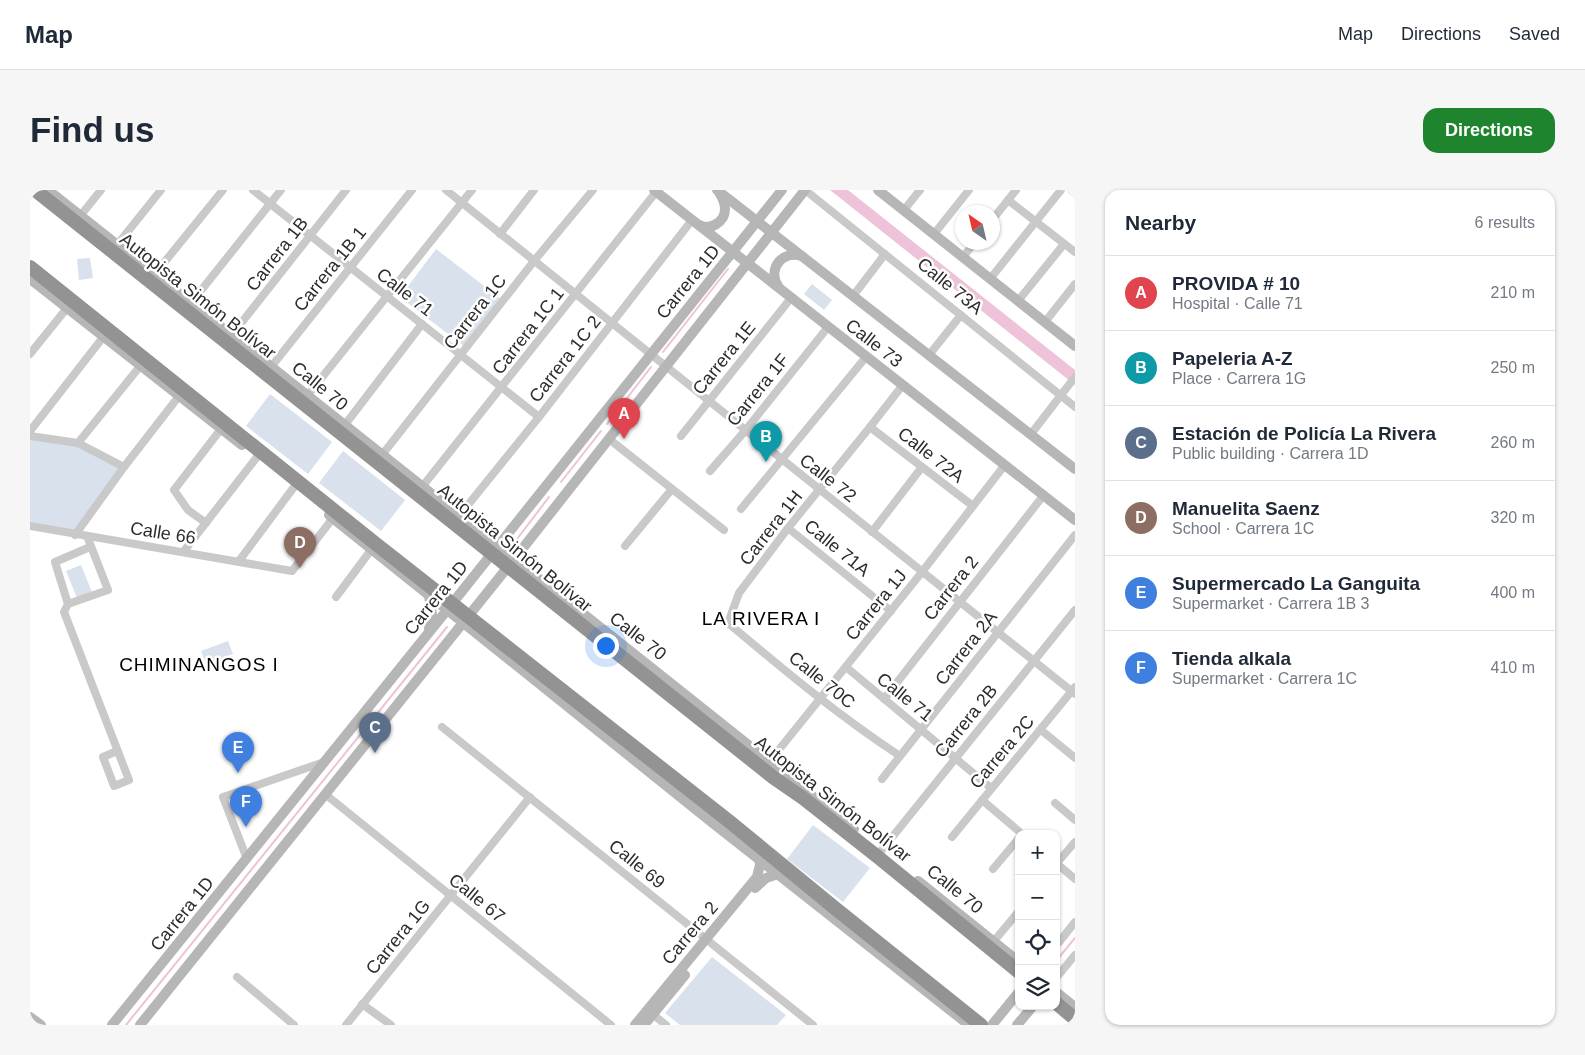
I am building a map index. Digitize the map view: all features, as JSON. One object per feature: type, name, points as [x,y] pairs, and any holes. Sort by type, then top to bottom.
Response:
[{"type":"highway","name":"Autopista Simón Bolívar","points":[[35,190],[78,219],[558,599],[774,778],[826,816],[1015,969]]},
{"type":"highway","points":[[31,273],[490,639],[714,809],[721,824],[808,886],[981,1025]]},
{"type":"highway","points":[[774,778],[808,793]]},
{"type":"highway","points":[[808,886],[817,905],[836,910]]},
{"type":"highway","points":[[1060,1006],[1075,1019]]},
{"type":"street","name":"Calle 70","points":[[48,190],[78,219],[117,245],[192,304],[344,426],[380,459],[422,487],[459,516],[495,550]]},
{"type":"street","points":[[78,219],[101,190]]},
{"type":"street","points":[[117,245],[161,190]]},
{"type":"street","points":[[154,275],[223,190]]},
{"type":"street","name":"Calle 71","points":[[253,190],[539,417]]},
{"type":"street","points":[[192,304],[281,190]]},
{"type":"street","name":"Carrera 1B","points":[[231,336],[346,190]]},
{"type":"street","name":"Carrera 1B 1","points":[[271,367],[412,190]]},
{"type":"street","name":"Calle 72","points":[[446,190],[960,603],[1074,691]]},
{"type":"street","points":[[307,396],[472,190]]},
{"type":"street","points":[[500,234],[534,190]]},
{"type":"street","name":"Carrera 1C","points":[[380,459],[534,261],[593,190]]},
{"type":"street","name":"Carrera 1D","points":[[112,1025],[450,607],[782,190]]},
{"type":"street","name":"Carrera 1D","points":[[140,1025],[511,563],[805,190]]},
{"type":"street","name":"Calle 73A","points":[[805,190],[1075,407]]},
{"type":"street","name":"Calle 73A","points":[[878,190],[1074,345]]},
{"type":"street","points":[[904,210],[920,190]]},
{"type":"street","points":[[934,234],[969,190]]},
{"type":"street","points":[[1000,210],[1016,190]]},
{"type":"street","points":[[990,279],[1061,190]]},
{"type":"street","points":[[1071,190],[1075,193]]},
{"type":"street","name":"Calle 73","points":[[655,191],[1075,520]]},
{"type":"street","name":"Carrera 1C 1","points":[[422,487],[576,295],[655,191]]},
{"type":"street","points":[[694,222],[702,227],[709,227],[721,220],[725,213],[725,206],[718,191]]},
{"type":"street","name":"Calle 73","points":[[718,191],[1075,469]]},
{"type":"street","points":[[1008,200],[1075,252]]},
{"type":"street","name":"Carrera 1C 2","points":[[459,516],[694,222]]},
{"type":"street","points":[[1018,301],[1064,244]]},
{"type":"street","points":[[963,257],[969,250]]},
{"type":"street","points":[[779,288],[775,282],[774,273],[779,261],[790,254],[803,256]]},
{"type":"street","points":[[853,296],[885,254]]},
{"type":"street","points":[[31,273],[67,308],[294,487],[335,515],[372,550],[429,596],[450,607]]},
{"type":"street","points":[[1045,322],[1075,284]]},
{"type":"street","name":"Carrera 1E","points":[[681,436],[791,298]]},
{"type":"street","points":[[30,354],[67,308]]},
{"type":"street","points":[[929,355],[961,315]]},
{"type":"street","points":[[344,426],[422,324]]},
{"type":"street","name":"Carrera 1F","points":[[710,471],[745,431],[828,327]]},
{"type":"street","points":[[30,431],[104,336]]},
{"type":"street","points":[[741,509],[866,357]]},
{"type":"street","points":[[78,443],[141,365]]},
{"type":"street","points":[[1030,434],[1075,377]]},
{"type":"street","name":"Carrera 1H","points":[[728,623],[739,593],[788,528],[902,386]]},
{"type":"street","points":[[75,535],[124,467],[179,396]]},
{"type":"street","name":"Calle 72A","points":[[870,427],[973,506]]},
{"type":"street","points":[[206,523],[188,510],[174,490],[221,429]]},
{"type":"street","points":[[30,436],[78,443],[124,467]]},
{"type":"street","points":[[609,438],[724,530]]},
{"type":"street","points":[[184,552],[257,457]]},
{"type":"street","name":"Carrera 1J","points":[[769,762],[922,572],[1004,466]]},
{"type":"street","points":[[872,532],[922,467]]},
{"type":"street","points":[[239,561],[294,487]]},
{"type":"street","points":[[625,546],[672,489]]},
{"type":"street","name":"Carrera 2","points":[[884,699],[1043,496]]},
{"type":"street","name":"Calle 66","points":[[30,526],[292,571],[335,515]]},
{"type":"street","name":"Calle 71A","points":[[788,528],[891,611]]},
{"type":"street","name":"Carrera 2A","points":[[882,779],[1075,535]]},
{"type":"street","points":[[68,604],[108,590],[87,536]]},
{"type":"street","points":[[90,547],[55,562],[68,604],[64,612],[117,751]]},
{"type":"street","points":[[336,597],[372,550]]},
{"type":"street","points":[[425,637],[429,630],[432,614],[429,596]]},
{"type":"street","name":"Calle 70","points":[[558,599],[769,762],[1015,959]]},
{"type":"street","name":"Carrera 2B","points":[[881,851],[1075,610]]},
{"type":"street","name":"Calle 70C","points":[[728,623],[820,699],[859,729],[900,756]]},
{"type":"street","points":[[490,639],[721,824],[778,874],[969,1025]]},
{"type":"street","name":"Calle 71","points":[[846,667],[991,788]]},
{"type":"street","name":"Carrera 2C","points":[[952,836],[1074,691]]},
{"type":"street","name":"Calle 69","points":[[442,727],[813,1025]]},
{"type":"street","points":[[1041,730],[1075,758]]},
{"type":"street","points":[[247,859],[223,797],[324,762]]},
{"type":"street","points":[[305,769],[310,781]]},
{"type":"street","name":"Calle 67","points":[[325,794],[611,1025]]},
{"type":"street","name":"Carrera 1G","points":[[346,1025],[530,797]]},
{"type":"street","points":[[982,800],[1017,830]]},
{"type":"street","points":[[1054,803],[1075,820]]},
{"type":"street","points":[[1060,859],[1075,842]]},
{"type":"street","points":[[992,869],[1015,843]]},
{"type":"street","name":"Carrera 2","points":[[635,1025],[650,1012],[757,877],[760,865],[759,858]]},
{"type":"street","points":[[1060,867],[1075,879]]},
{"type":"street","name":"Carrera 2","points":[[708,941],[761,882],[778,874]]},
{"type":"street","points":[[994,942],[1015,916]]},
{"type":"street","points":[[1060,941],[1075,922]]},
{"type":"street","points":[[1060,973],[1075,955]]},
{"type":"street","points":[[237,977],[294,1025]]},
{"type":"street","points":[[1060,995],[1075,1007]]},
{"type":"street","points":[[992,1025],[1015,997]]},
{"type":"street","points":[[362,1004],[391,1025]]},
{"type":"street","points":[[1017,1025],[1030,1010]]},
{"type":"street","points":[[650,1012],[666,1025]]},
{"type":"street","name":"Carrera 2","points":[[644,1025],[650,1012]]},
{"type":"street","points":[[30,1017],[42,1025]]},
{"type":"shaded area","points":[[830,190],[848,190],[1075,370],[1075,385]]},
{"type":"shaded area","points":[[436,249],[501,299],[465,347],[400,297]]},
{"type":"shaded area","points":[[90,258],[93,278],[79,280],[77,259]]},
{"type":"shaded area","points":[[812,284],[832,300],[824,310],[804,294]]},
{"type":"shaded area","points":[[270,394],[332,442],[308,474],[246,426]]},
{"type":"shaded area","points":[[30,436],[78,443],[124,467],[75,535],[30,526]]},
{"type":"shaded area","points":[[343,451],[405,500],[381,531],[319,483]]},
{"type":"shaded area","points":[[81,565],[92,592],[77,598],[66,571]]},
{"type":"shaded area","points":[[228,641],[233,654],[206,664],[201,651]]},
{"type":"shaded area","points":[[813,825],[870,868],[843,902],[787,859]]},
{"type":"shaded area","points":[[712,957],[786,1015],[777,1025],[680,1025],[665,1013]]},
{"type":"waterway","points":[[663,352],[728,269]]},
{"type":"waterway","points":[[607,424],[651,367]]},
{"type":"waterway","points":[[561,482],[601,431]]},
{"type":"waterway","points":[[517,539],[549,497]]},
{"type":"waterway","points":[[126,1025],[447,627]]},
{"type":"waterway","points":[[1060,956],[1075,938]]},
{"type":"place","name":"PROVIDA # 10","points":[[624,439]]},
{"type":"place","name":"Papeleria A-Z","points":[[766,462]]},
{"type":"place","name":"Manuelita Saenz","points":[[300,568]]},
{"type":"place","name":"Estación de Policía La Rivera","points":[[375,753]]},
{"type":"place","name":"Supermercado La Ganguita","points":[[238,773]]},
{"type":"place","name":"Tienda alkala","points":[[246,827]]},
{"type":"district","name":"LA RIVERA I","points":[[761,618]]},
{"type":"district","name":"CHIMINANGOS I","points":[[199,664]]}]
